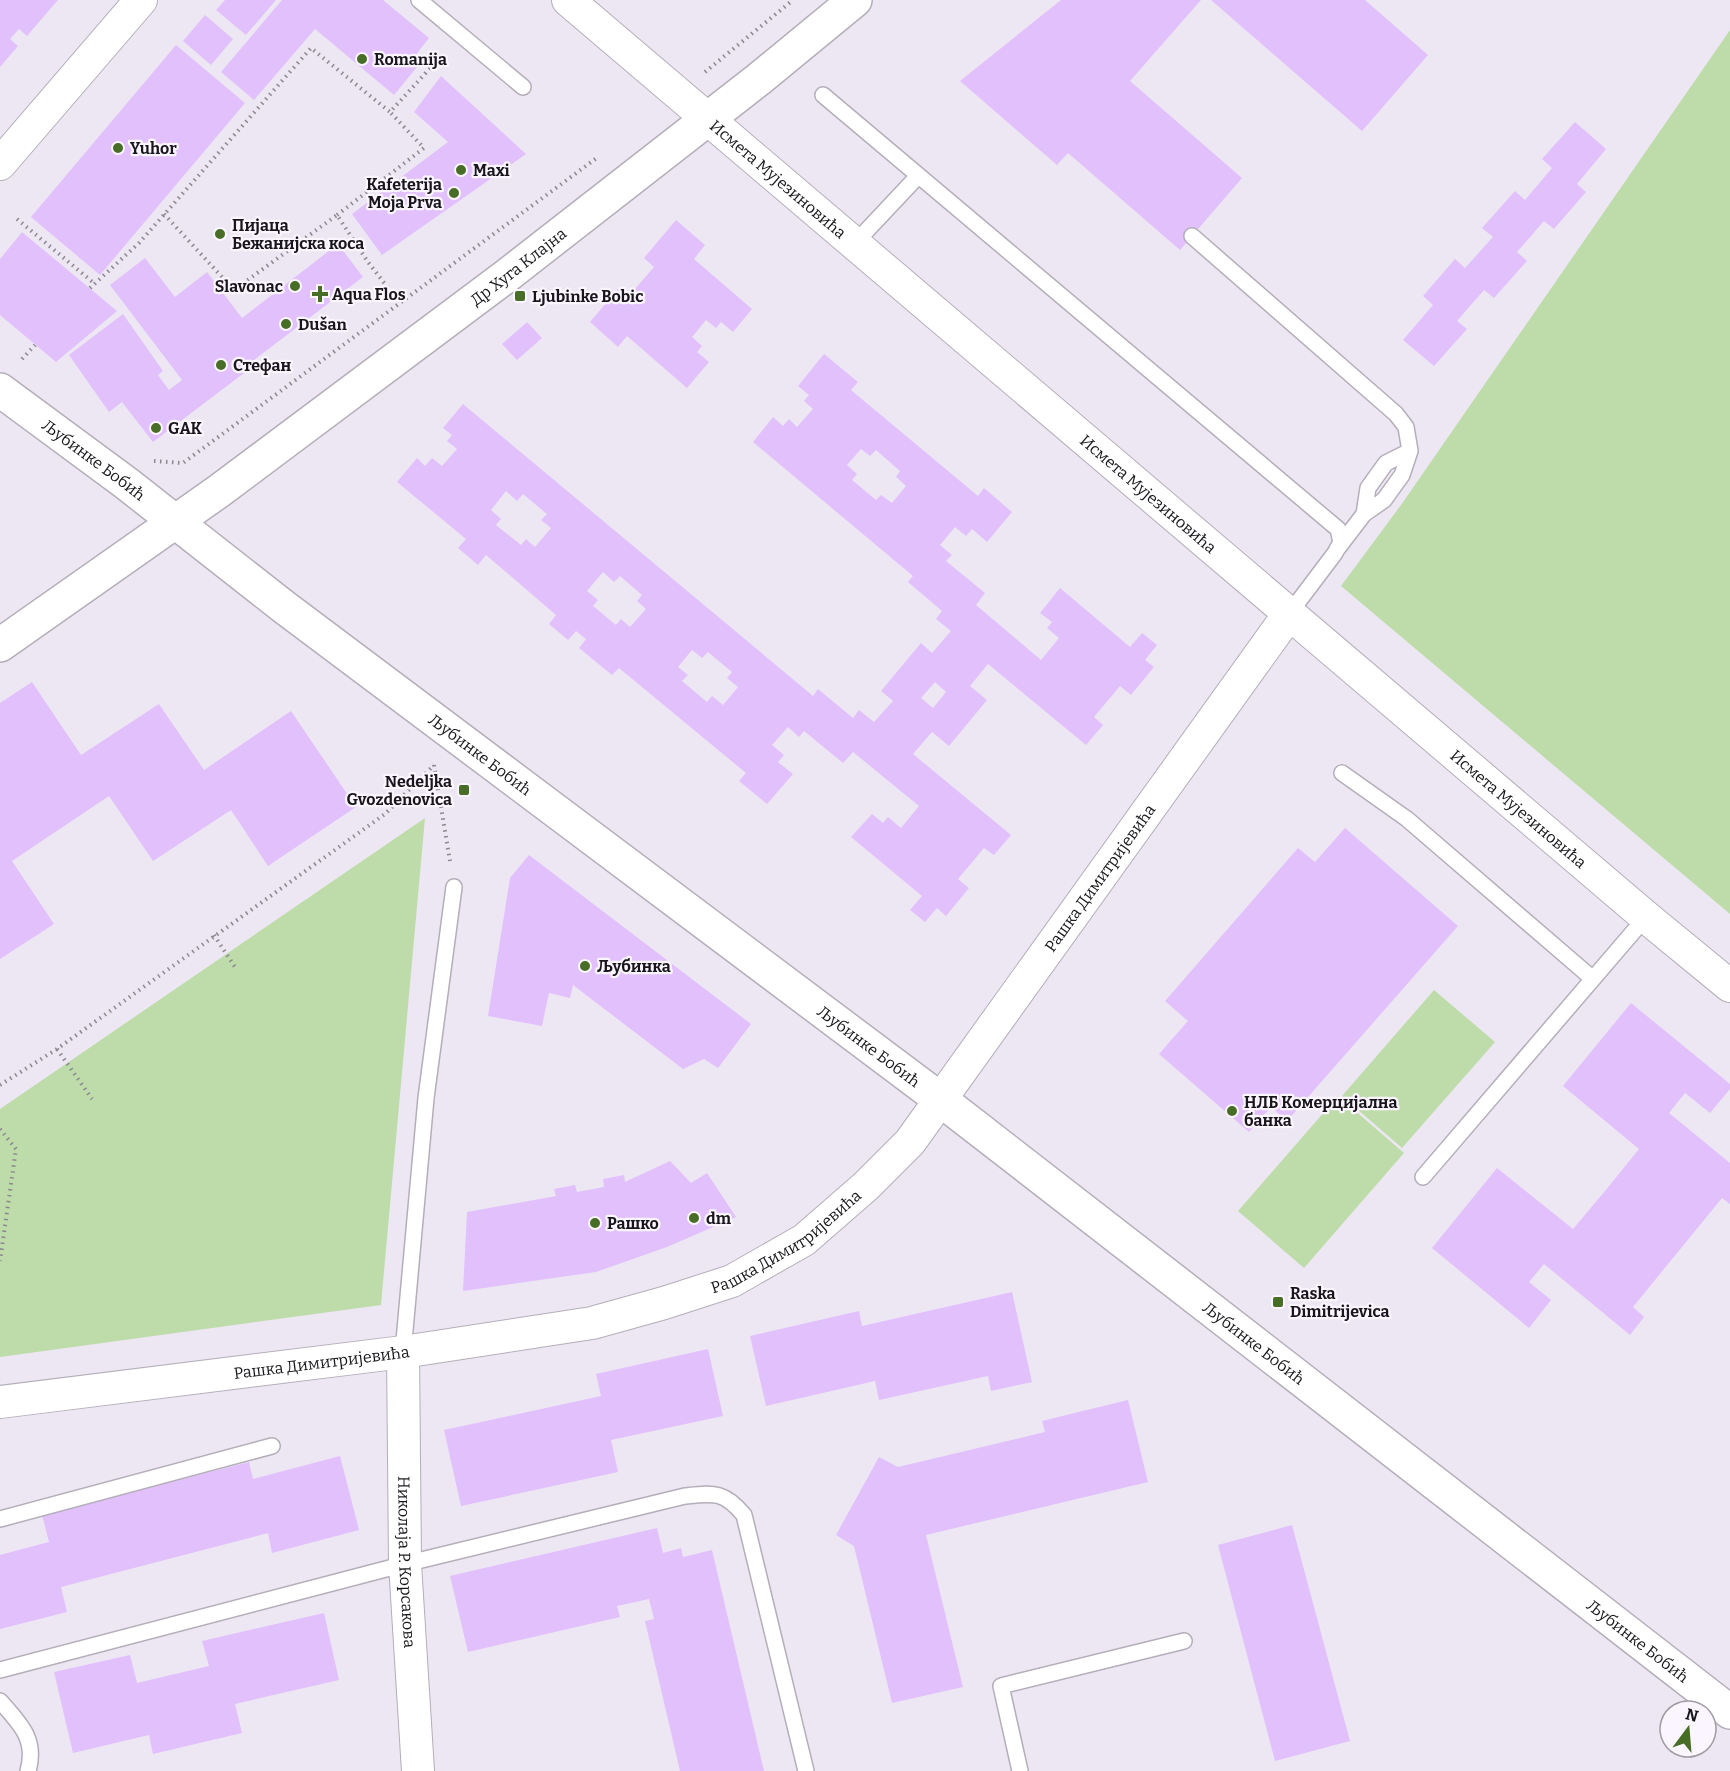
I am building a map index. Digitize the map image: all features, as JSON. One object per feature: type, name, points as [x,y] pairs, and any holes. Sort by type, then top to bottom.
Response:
[{"type":"main road","name":"Др Хуга Клајна","points":[[0,645],[219,491],[505,277],[786,57],[855,0]]},
{"type":"main road","name":"Љубинке Бобић","points":[[0,390],[126,483],[284,607],[941,1100],[1730,1712]]},
{"type":"street","points":[[0,164],[141,0]]},
{"type":"street","name":"Исмета Мујезиновића","points":[[568,0],[1730,986]]},
{"type":"street","name":"Рашка Димитријевића","points":[[0,1402],[403,1352],[592,1323],[732,1281],[804,1240],[866,1186],[910,1142],[1289,614]]},
{"type":"street","name":"Николаја Р. Корсакова","points":[[403,1352],[405,1564],[418,1771]]},
{"type":"lane","points":[[419,0],[523,87]]},
{"type":"lane","points":[[823,95],[1338,529],[1341,542],[1335,553]]},
{"type":"lane","points":[[855,243],[918,176]]},
{"type":"lane","points":[[1192,236],[1396,414],[1406,428],[1410,451],[1402,475],[1384,500],[1364,514],[1289,614]]},
{"type":"lane","points":[[1342,773],[1407,819],[1593,979]]},
{"type":"lane","points":[[403,1352],[426,1098],[454,887]]},
{"type":"lane","points":[[1423,1177],[1646,917]]},
{"type":"lane","points":[[0,1519],[272,1446]]},
{"type":"lane","points":[[0,1670],[405,1564],[685,1496],[708,1493],[727,1497],[744,1515],[806,1771]]},
{"type":"lane","points":[[1020,1771],[1001,1686],[1184,1641]]},
{"type":"lane","points":[[0,1701],[30,1741],[28,1771]]},
{"type":"path","points":[[678,93],[793,0]]},
{"type":"path","points":[[390,112],[461,35]]},
{"type":"path","points":[[90,288],[139,243],[164,214],[311,48],[390,112],[424,148],[234,290],[164,214]]},
{"type":"path","points":[[126,483],[151,461],[183,462],[604,153]]},
{"type":"path","points":[[337,214],[368,262],[392,293]]},
{"type":"path","points":[[17,219],[95,284]]},
{"type":"path","points":[[22,359],[35,345]]},
{"type":"path","points":[[0,1085],[57,1049],[386,814],[460,739]]},
{"type":"path","points":[[434,765],[454,887]]},
{"type":"path","points":[[214,935],[235,967]]},
{"type":"path","points":[[57,1049],[92,1099]]},
{"type":"path","points":[[0,1129],[16,1149],[0,1261]]},
{"type":"green space","points":[[1730,30],[1730,914],[1341,586],[1401,505]]},
{"type":"green space","points":[[425,818],[381,1305],[0,1357],[0,1109]]},
{"type":"green space","points":[[1434,990],[1495,1042],[1402,1148],[1342,1096]]},
{"type":"green space","points":[[1338,1096],[1404,1153],[1304,1268],[1238,1211]]},
{"type":"building","points":[[0,0],[58,0],[27,36],[19,29],[10,39],[18,46],[0,67]]},
{"type":"building","points":[[225,0],[276,0],[246,35],[216,10]]},
{"type":"building","points":[[282,0],[383,0],[429,38],[415,56],[422,61],[394,95],[315,29],[254,100],[221,72]]},
{"type":"building","points":[[1061,0],[1201,0],[1130,81],[1242,178],[1180,250],[1068,153],[1057,165],[960,81]]},
{"type":"building","points":[[1211,0],[1365,0],[1428,55],[1362,131]]},
{"type":"building","points":[[205,15],[233,39],[211,65],[183,41]]},
{"type":"building","points":[[176,45],[245,103],[100,275],[31,217]]},
{"type":"building","points":[[441,76],[526,154],[382,255],[352,214],[448,142],[414,112]]},
{"type":"building","points":[[1575,122],[1606,149],[1577,184],[1586,192],[1554,229],[1544,221],[1517,252],[1527,261],[1494,298],[1484,290],[1457,321],[1467,329],[1434,366],[1403,340],[1433,305],[1423,296],[1455,259],[1465,268],[1493,237],[1482,228],[1515,191],[1525,200],[1552,168],[1542,159]]},
{"type":"building","points":[[676,220],[705,245],[694,259],[752,309],[733,332],[721,322],[716,328],[706,320],[692,337],[702,346],[697,352],[709,362],[687,388],[627,336],[618,347],[590,322],[618,289],[628,297],[654,267],[644,258]]},
{"type":"building","points":[[22,232],[117,311],[56,362],[0,315],[0,259]]},
{"type":"building","points":[[338,244],[363,277],[250,363],[252,367],[153,442],[122,402],[109,412],[69,355],[123,314],[163,371],[158,375],[169,390],[182,380],[110,285],[145,258],[175,297],[207,272],[242,318]]},
{"type":"building","points":[[527,322],[542,338],[517,360],[502,344]]},
{"type":"building","points":[[824,354],[858,382],[851,390],[978,496],[984,488],[1012,512],[987,542],[972,529],[966,536],[955,527],[940,545],[952,555],[946,561],[985,593],[976,605],[1041,660],[1059,638],[1047,628],[1052,622],[1040,613],[1060,588],[1130,647],[1142,633],[1157,645],[1145,660],[1154,667],[1131,695],[1120,686],[1094,717],[1103,725],[1086,745],[988,664],[970,686],[987,700],[949,746],[932,732],[913,754],[1011,835],[994,855],[984,848],[958,879],[969,888],[946,916],[937,908],[925,922],[910,910],[922,896],[851,837],[872,814],[883,823],[888,817],[901,828],[919,806],[853,752],[843,763],[804,731],[799,737],[788,727],[772,745],[784,755],[778,762],[793,774],[767,804],[739,781],[746,773],[619,668],[612,675],[579,648],[586,639],[576,631],[568,640],[549,624],[556,615],[486,555],[478,565],[458,548],[466,539],[397,482],[417,458],[425,466],[432,458],[442,466],[457,449],[447,441],[452,435],[443,428],[463,404],[813,696],[818,689],[853,718],[859,710],[874,722],[893,701],[881,691],[921,643],[932,653],[951,631],[936,619],[942,611],[908,582],[913,576],[753,442],[773,417],[783,426],[789,419],[797,427],[813,409],[804,401],[809,395],[798,386]],"holes":[[[861,449],[870,456],[876,450],[900,471],[896,477],[906,486],[892,503],[881,495],[876,500],[852,480],[857,474],[847,465]],[[506,491],[517,501],[523,494],[547,514],[541,520],[551,528],[535,547],[526,539],[521,545],[496,525],[501,519],[491,510]],[[603,572],[614,582],[620,576],[642,595],[637,601],[646,609],[630,627],[621,619],[616,625],[593,606],[598,600],[587,591]],[[692,650],[702,658],[708,652],[732,672],[727,678],[738,687],[723,705],[712,696],[707,702],[682,681],[688,675],[678,667]],[[935,682],[946,692],[933,708],[921,698]]]},
{"type":"building","points":[[32,682],[81,755],[159,704],[204,770],[291,711],[356,807],[268,866],[231,810],[153,861],[109,796],[12,861],[54,924],[0,959],[0,703]]},
{"type":"building","points":[[1345,828],[1458,926],[1287,1121],[1271,1107],[1249,1132],[1159,1054],[1188,1021],[1165,1001],[1298,848],[1315,862]]},
{"type":"building","name":"Љубинка","points":[[529,855],[751,1024],[718,1068],[704,1059],[683,1069],[573,985],[570,998],[549,993],[542,1026],[488,1016],[510,878]]},
{"type":"building","points":[[1631,1003],[1730,1084],[1730,1089],[1710,1113],[1685,1093],[1669,1113],[1730,1163],[1730,1204],[1722,1198],[1633,1307],[1644,1317],[1630,1335],[1544,1264],[1529,1282],[1551,1300],[1529,1328],[1432,1248],[1497,1168],[1573,1229],[1605,1191],[1639,1149],[1563,1086]]},
{"type":"building","name":"Рашко","points":[[670,1161],[691,1183],[707,1173],[736,1217],[667,1247],[596,1272],[463,1291],[467,1212],[556,1196],[554,1189],[575,1185],[577,1192],[604,1187],[603,1179],[624,1175],[625,1182]]},
{"type":"building","points":[[1012,1292],[1032,1382],[991,1391],[988,1376],[879,1400],[875,1381],[766,1406],[750,1336],[859,1311],[862,1326]]},
{"type":"building","points":[[708,1349],[723,1416],[611,1440],[618,1472],[461,1506],[444,1430],[601,1396],[596,1374]]},
{"type":"building","points":[[1128,1400],[1148,1482],[926,1535],[963,1687],[892,1703],[854,1546],[836,1535],[879,1457],[898,1467],[1045,1432],[1042,1421]]},
{"type":"building","points":[[340,1456],[359,1530],[272,1553],[268,1533],[61,1587],[67,1612],[0,1629],[0,1555],[49,1542],[42,1515],[249,1462],[253,1479]]},
{"type":"building","points":[[1292,1525],[1350,1741],[1275,1761],[1218,1545]]},
{"type":"building","points":[[657,1528],[663,1553],[681,1548],[683,1557],[712,1550],[764,1771],[680,1771],[645,1621],[654,1619],[649,1599],[617,1606],[620,1617],[468,1652],[450,1576]]},
{"type":"building","points":[[324,1613],[339,1680],[235,1704],[242,1733],[153,1754],[149,1735],[73,1753],[54,1672],[130,1655],[137,1683],[209,1666],[202,1641]]},
{"type":"place","name":"Romanija","points":[[362,59]]},
{"type":"place","name":"Yuhor","points":[[118,148]]},
{"type":"place","name":"Maxi","points":[[461,170]]},
{"type":"place","name":"Kafeterija Moja Prva","points":[[454,193]]},
{"type":"place","name":"Пијаца Бежанијска коса","points":[[220,234]]},
{"type":"place","name":"Slavonac","points":[[295,286]]},
{"type":"place","name":"Aqua Flos","points":[[320,294]]},
{"type":"place","name":"Ljubinke Bobic","points":[[520,296]]},
{"type":"place","name":"Dušan","points":[[286,324]]},
{"type":"place","name":"Стефан","points":[[221,365]]},
{"type":"place","name":"GAK","points":[[156,428]]},
{"type":"place","name":"Nedeljka Gvozdenovica","points":[[464,790]]},
{"type":"place","name":"Љубинка","points":[[585,966]]},
{"type":"place","name":"НЛБ Комерцијална банка","points":[[1232,1111]]},
{"type":"place","name":"dm","points":[[694,1218]]},
{"type":"place","name":"Рашко","points":[[595,1223]]},
{"type":"place","name":"Raska Dimitrijevica","points":[[1278,1302]]}]
